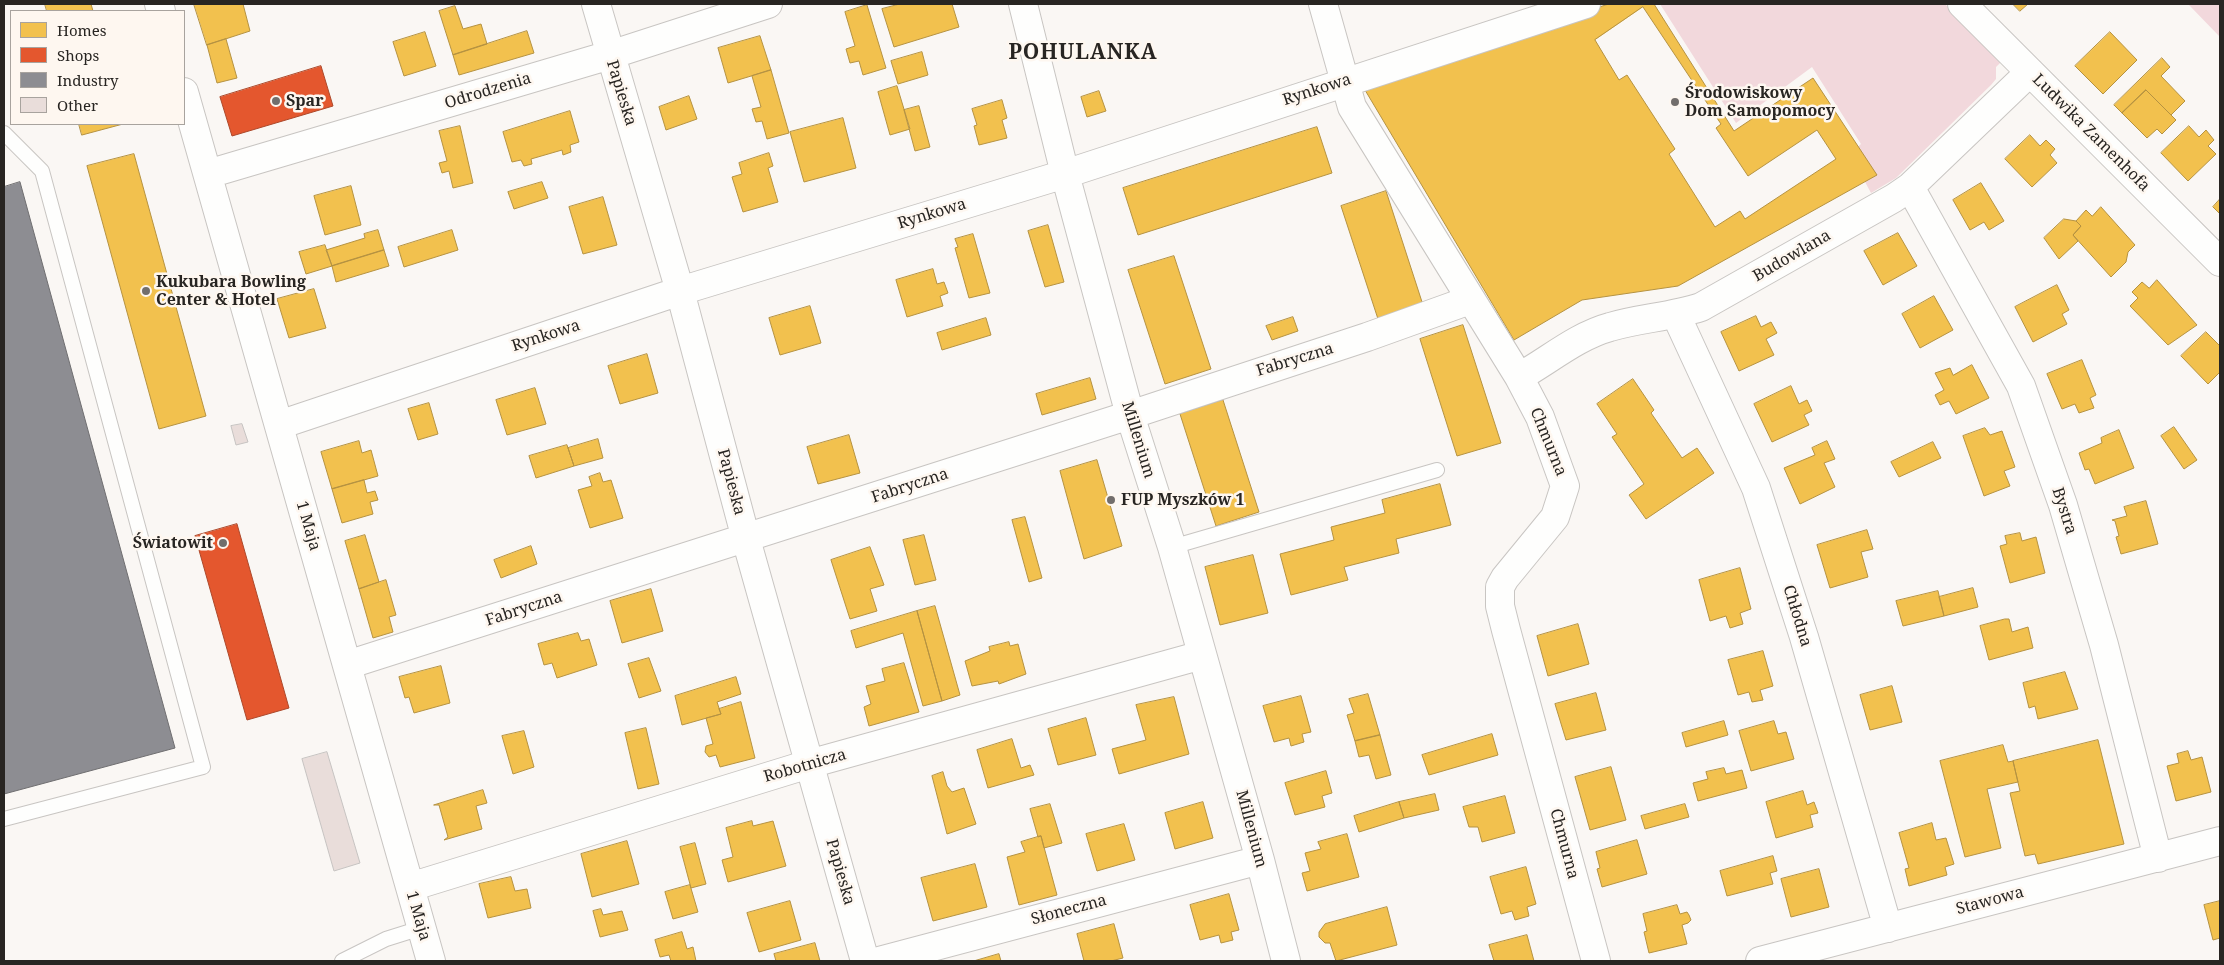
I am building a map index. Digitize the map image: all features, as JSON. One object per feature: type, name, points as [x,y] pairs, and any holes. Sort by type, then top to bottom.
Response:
[{"type":"street","name":"Papieska","points":[[596,4],[680,291],[746,539],[865,961]]},
{"type":"street","name":"Odrodzenia","points":[[208,174],[610,55],[768,4]]},
{"type":"street","name":"Millenium","points":[[1023,4],[1065,174],[1130,415],[1172,547],[1260,860],[1286,961]]},
{"type":"street","name":"Chmurna","points":[[1323,4],[1352,107],[1518,377],[1540,417],[1565,486],[1556,517],[1505,578],[1500,587],[1500,601],[1596,961]]},
{"type":"street","name":"Rynkowa","points":[[279,425],[680,291],[1065,174],[1345,80],[1586,4]]},
{"type":"street","name":"Ludwika Zamenhofa","points":[[1962,4],[2220,262]]},
{"type":"street","name":"Budowlana","points":[[1518,377],[1591,334],[1642,320],[1676,315],[1701,307],[1910,187],[2030,72]]},
{"type":"street","name":"1 Maja","points":[[185,95],[431,961]]},
{"type":"street","name":"Bystra","points":[[1910,187],[2021,386],[2062,506],[2104,645],[2158,858]]},
{"type":"street","name":"Fabryczna","points":[[347,665],[1130,415],[1367,337],[1470,300]]},
{"type":"street","name":"Chłodna","points":[[1676,315],[1756,488],[1804,637],[1888,928]]},
{"type":"street","name":"Robotnicza","points":[[410,888],[809,764],[1202,655]]},
{"type":"street","name":"Stawowa","points":[[1760,961],[2220,841]]},
{"type":"street","name":"Słoneczna","points":[[879,961],[1260,860]]},
{"type":"lane","points":[[4,133],[42,171],[203,767],[4,820]]},
{"type":"lane","points":[[1172,547],[1437,470]]},
{"type":"lane","points":[[342,961],[386,939],[421,928]]},
{"type":"shaded area","points":[[1660,4],[1945,4],[2001,62],[1996,67],[1996,79],[1991,85],[1896,178],[1871,193],[1850,154],[1861,144],[1812,67],[1736,123]]},
{"type":"shaded area","points":[[2188,4],[2220,4],[2220,37]]},
{"type":"building: Homes","points":[[45,4],[91,4],[93,10],[47,10]]},
{"type":"building: Homes","points":[[194,4],[243,4],[250,31],[207,45]]},
{"type":"building: Homes","points":[[900,4],[952,4],[959,27],[894,47],[882,9]]},
{"type":"building: Homes","points":[[1609,4],[1654,4],[1734,131],[1813,78],[1877,175],[1678,286],[1582,300],[1514,340],[1362,85]]},
{"type":"building: Homes","points":[[2013,4],[2028,4],[2020,11]]},
{"type":"building: Homes","points":[[867,5],[886,68],[863,75],[859,61],[850,63],[846,49],[855,46],[845,12]]},
{"type":"building: Homes","points":[[455,6],[463,29],[481,24],[487,44],[453,55],[439,11]]},
{"type":"building: Homes","name":"Środowiskowy Dom Samopomocy","points":[[1643,7],[1721,124],[1716,128],[1748,176],[1817,130],[1836,159],[1745,219],[1740,211],[1715,227],[1669,154],[1675,149],[1627,75],[1619,80],[1595,40]]},
{"type":"building: Homes","points":[[527,31],[534,53],[459,75],[453,55]]},
{"type":"building: Homes","points":[[425,32],[436,66],[404,76],[393,42]]},
{"type":"building: Homes","points":[[2110,32],[2137,60],[2103,94],[2075,66]]},
{"type":"building: Homes","points":[[760,36],[771,70],[728,83],[718,48]]},
{"type":"building: Homes","points":[[226,39],[237,78],[217,83],[207,45]]},
{"type":"building: Homes","points":[[922,52],[928,75],[898,84],[891,61]]},
{"type":"building: Homes","points":[[2162,58],[2170,67],[2161,76],[2185,101],[2171,115],[2146,90],[2122,113],[2114,105]]},
{"type":"building: Homes","points":[[771,70],[789,133],[767,139],[762,121],[756,122],[752,109],[761,107],[752,76]]},
{"type":"building: Homes","points":[[897,86],[910,129],[890,135],[878,92]]},
{"type":"building: Homes","points":[[2146,90],[2176,120],[2162,134],[2157,129],[2147,138],[2122,113]]},
{"type":"building: Homes","points":[[1099,91],[1106,111],[1087,117],[1081,97]]},
{"type":"building: Homes","points":[[689,96],[697,119],[666,130],[659,107]]},
{"type":"building: Homes","points":[[1002,100],[1007,118],[1002,120],[1007,138],[979,145],[974,126],[977,125],[972,109]]},
{"type":"building: Homes","points":[[919,106],[930,147],[915,151],[904,110]]},
{"type":"building: Homes","points":[[570,111],[579,142],[570,145],[571,152],[563,155],[562,150],[531,159],[532,164],[524,166],[521,160],[512,162],[503,132]]},
{"type":"building: Homes","points":[[843,118],[856,168],[804,182],[790,132]]},
{"type":"building: Homes","points":[[79,125],[119,125],[82,135]]},
{"type":"building: Homes","points":[[460,126],[473,183],[453,188],[449,171],[442,173],[439,163],[447,161],[439,131]]},
{"type":"building: Homes","points":[[2189,126],[2199,137],[2206,130],[2214,140],[2208,146],[2216,154],[2188,181],[2161,153]]},
{"type":"building: Homes","points":[[1317,127],[1332,173],[1138,235],[1123,188]]},
{"type":"building: Homes","points":[[2030,135],[2040,146],[2046,140],[2055,149],[2050,155],[2057,163],[2032,187],[2005,159]]},
{"type":"building: Homes","points":[[769,153],[773,166],[768,168],[778,202],[743,212],[732,177],[742,174],[739,163]]},
{"type":"building: Homes","name":"Kukubara Bowling Center & Hotel","points":[[134,154],[206,416],[159,429],[87,166]]},
{"type":"building: Homes","points":[[542,182],[548,198],[514,209],[508,192]]},
{"type":"building: Homes","points":[[1981,183],[2004,221],[1989,230],[1984,222],[1970,230],[1953,200]]},
{"type":"building: Homes","points":[[351,186],[361,225],[325,235],[314,196]]},
{"type":"building: Homes","points":[[1386,191],[1423,305],[1378,319],[1341,206]]},
{"type":"building: Homes","points":[[603,197],[617,245],[583,254],[569,207]]},
{"type":"building: Homes","points":[[2220,199],[2220,214],[2213,207]]},
{"type":"building: Homes","points":[[2101,207],[2135,245],[2128,252],[2126,262],[2111,277],[2073,235],[2081,226],[2076,221],[2086,210],[2092,216]]},
{"type":"building: Homes","points":[[2064,219],[2076,221],[2081,226],[2073,235],[2078,241],[2059,259],[2044,238]]},
{"type":"building: Homes","points":[[1048,225],[1064,282],[1045,287],[1028,231]]},
{"type":"building: Homes","points":[[378,230],[384,250],[332,266],[326,250],[365,238],[364,234]]},
{"type":"building: Homes","points":[[452,230],[458,250],[404,267],[398,247]]},
{"type":"building: Homes","points":[[1898,233],[1917,266],[1883,285],[1864,251]]},
{"type":"building: Homes","points":[[973,234],[990,293],[969,298],[955,248],[958,247],[955,239]]},
{"type":"building: Homes","points":[[325,245],[332,266],[306,274],[299,252]]},
{"type":"building: Homes","points":[[384,250],[389,266],[336,282],[332,266]]},
{"type":"building: Homes","points":[[1174,256],[1211,369],[1165,384],[1128,270]]},
{"type":"building: Homes","points":[[933,269],[937,284],[944,282],[948,293],[940,296],[943,306],[907,317],[896,280]]},
{"type":"building: Homes","points":[[2157,280],[2197,325],[2168,345],[2130,306],[2138,298],[2132,292],[2142,282],[2149,288]]},
{"type":"building: Homes","points":[[2057,285],[2069,310],[2062,314],[2067,324],[2033,342],[2015,307]]},
{"type":"building: Homes","points":[[314,289],[326,328],[289,338],[277,299]]},
{"type":"building: Homes","points":[[1934,296],[1953,330],[1920,348],[1902,314]]},
{"type":"building: Homes","points":[[810,306],[821,343],[780,355],[769,318]]},
{"type":"building: Homes","points":[[1756,316],[1761,327],[1771,322],[1777,333],[1766,339],[1774,355],[1739,371],[1721,332]]},
{"type":"building: Homes","points":[[1293,317],[1298,331],[1272,340],[1266,326]]},
{"type":"building: Homes","points":[[986,318],[991,335],[942,350],[937,333]]},
{"type":"building: Homes","points":[[1463,325],[1501,443],[1457,456],[1420,339]]},
{"type":"building: Homes","points":[[2206,332],[2220,346],[2220,372],[2208,384],[2181,356]]},
{"type":"building: Homes","points":[[647,354],[658,393],[620,404],[608,366]]},
{"type":"building: Homes","points":[[2082,360],[2096,395],[2090,398],[2094,408],[2079,413],[2075,404],[2062,409],[2047,374]]},
{"type":"building: Homes","points":[[1972,365],[1989,398],[1956,414],[1949,401],[1940,405],[1935,395],[1944,390],[1935,373],[1950,368],[1953,375]]},
{"type":"building: Homes","points":[[1090,378],[1096,399],[1042,415],[1036,394]]},
{"type":"building: Homes","points":[[1633,379],[1654,410],[1651,413],[1682,458],[1697,448],[1714,473],[1646,519],[1629,495],[1644,484],[1612,437],[1617,434],[1597,404]]},
{"type":"building: Homes","points":[[1791,386],[1799,404],[1807,400],[1812,411],[1804,415],[1809,425],[1772,442],[1754,404]]},
{"type":"building: Homes","points":[[535,388],[546,424],[507,435],[496,400]]},
{"type":"building: Homes","points":[[1223,400],[1259,512],[1216,526],[1180,414]]},
{"type":"building: Homes","points":[[429,403],[438,434],[418,440],[408,409]]},
{"type":"building: Homes","points":[[2174,427],[2197,460],[2184,469],[2161,436]]},
{"type":"building: Homes","points":[[1985,428],[1990,435],[2002,431],[2015,467],[2004,471],[2010,486],[1984,496],[1963,436]]},
{"type":"building: Homes","points":[[2119,430],[2134,468],[2095,484],[2089,469],[2085,470],[2079,453],[2102,443],[2101,438]]},
{"type":"building: Homes","points":[[849,435],[860,473],[818,484],[807,447]]},
{"type":"building: Homes","points":[[598,439],[603,458],[574,466],[568,448]]},
{"type":"building: Homes","points":[[359,441],[362,453],[371,450],[378,476],[332,489],[321,452]]},
{"type":"building: Homes","points":[[1827,441],[1835,459],[1824,463],[1835,487],[1800,504],[1784,468],[1815,455],[1812,448]]},
{"type":"building: Homes","points":[[1933,442],[1941,458],[1899,477],[1891,462]]},
{"type":"building: Homes","points":[[567,445],[574,466],[536,478],[529,456]]},
{"type":"building: Homes","points":[[1097,460],[1122,546],[1084,559],[1060,471]]},
{"type":"building: Homes","points":[[600,473],[603,482],[611,480],[623,518],[590,528],[578,490],[592,486],[589,477]]},
{"type":"building: Homes","points":[[364,480],[367,493],[375,491],[378,500],[370,502],[373,514],[342,523],[332,489]]},
{"type":"building: Homes","points":[[1440,484],[1451,525],[1396,539],[1399,553],[1344,567],[1348,580],[1291,595],[1280,554],[1334,540],[1331,527],[1385,513],[1382,500]]},
{"type":"building: Homes","points":[[2146,501],[2158,544],[2121,554],[2116,537],[2119,536],[2115,521],[2112,520],[2127,516],[2124,507]]},
{"type":"building: Homes","points":[[1025,517],[1042,578],[1029,582],[1012,520]]},
{"type":"building: Homes","points":[[1867,530],[1873,549],[1861,552],[1868,577],[1830,588],[1817,545]]},
{"type":"building: Homes","points":[[2020,533],[2022,541],[2036,537],[2045,573],[2010,583],[2000,546],[2007,544],[2005,536]]},
{"type":"building: Homes","points":[[365,535],[379,582],[359,589],[345,541]]},
{"type":"building: Homes","points":[[924,535],[936,580],[915,585],[903,540]]},
{"type":"building: Homes","points":[[531,546],[537,564],[501,578],[494,560]]},
{"type":"building: Homes","points":[[870,547],[884,585],[870,589],[877,611],[850,619],[831,560]]},
{"type":"building: Homes","points":[[1253,555],[1268,613],[1220,625],[1205,567]]},
{"type":"building: Homes","points":[[1740,568],[1751,609],[1740,613],[1743,624],[1730,628],[1726,616],[1710,621],[1699,580]]},
{"type":"building: Homes","points":[[386,580],[396,615],[389,617],[393,632],[373,638],[359,589]]},
{"type":"building: Homes","points":[[1973,588],[1978,607],[1944,616],[1939,597]]},
{"type":"building: Homes","points":[[651,589],[663,631],[622,643],[610,601]]},
{"type":"building: Homes","points":[[1938,591],[1944,616],[1903,626],[1896,601]]},
{"type":"building: Homes","points":[[935,606],[960,695],[942,701],[917,611]]},
{"type":"building: Homes","points":[[917,611],[942,701],[923,706],[903,633],[856,648],[851,631]]},
{"type":"building: Homes","points":[[2009,619],[2012,632],[2028,627],[2033,648],[1989,660],[1980,626]]},
{"type":"building: Homes","points":[[1578,624],[1589,664],[1548,676],[1537,636]]},
{"type":"building: Homes","points":[[578,633],[581,641],[589,639],[597,665],[557,678],[552,663],[544,665],[538,644]]},
{"type":"building: Homes","points":[[1009,642],[1010,646],[1018,644],[1026,674],[999,684],[998,681],[972,686],[965,661],[990,651],[989,647]]},
{"type":"building: Homes","points":[[1763,651],[1773,686],[1760,690],[1763,700],[1752,702],[1749,692],[1738,695],[1728,660]]},
{"type":"building: Homes","points":[[649,658],[661,691],[639,698],[628,664]]},
{"type":"building: Homes","points":[[904,663],[919,712],[869,726],[864,707],[871,704],[866,686],[885,681],[882,669]]},
{"type":"building: Homes","points":[[441,666],[450,703],[414,713],[409,697],[405,698],[399,677]]},
{"type":"building: Homes","points":[[2065,672],[2078,709],[2038,719],[2035,706],[2029,708],[2023,683]]},
{"type":"building: Homes","points":[[736,677],[741,694],[717,702],[721,714],[682,725],[675,696]]},
{"type":"building: Homes","points":[[1892,686],[1902,722],[1870,730],[1860,695]]},
{"type":"building: Homes","points":[[1596,693],[1606,730],[1566,740],[1555,704]]},
{"type":"building: Homes","points":[[1368,694],[1380,735],[1355,741],[1347,715],[1354,713],[1349,699]]},
{"type":"building: Homes","points":[[1301,696],[1311,732],[1302,734],[1304,742],[1291,746],[1289,738],[1274,742],[1263,706]]},
{"type":"building: Homes","points":[[1174,697],[1189,754],[1119,774],[1112,749],[1146,740],[1136,705]]},
{"type":"building: Homes","points":[[741,702],[755,758],[720,767],[716,755],[709,757],[705,752],[706,746],[713,744],[706,718],[721,714],[719,709]]},
{"type":"building: Homes","points":[[1086,718],[1096,755],[1058,765],[1048,729]]},
{"type":"building: Homes","points":[[1724,721],[1728,735],[1686,747],[1682,733]]},
{"type":"building: Homes","points":[[1774,721],[1778,734],[1786,732],[1794,759],[1751,771],[1739,731]]},
{"type":"building: Homes","points":[[646,728],[659,784],[638,789],[625,733]]},
{"type":"building: Homes","points":[[524,731],[534,767],[513,774],[502,736]]},
{"type":"building: Homes","points":[[1492,734],[1498,755],[1429,775],[1422,755]]},
{"type":"building: Homes","points":[[1380,735],[1391,775],[1376,779],[1369,755],[1359,757],[1355,741]]},
{"type":"building: Homes","points":[[1012,739],[1021,768],[1030,765],[1034,775],[988,788],[977,750]]},
{"type":"building: Homes","points":[[2098,740],[2124,844],[2038,864],[2035,854],[2025,856],[2010,793],[2020,791],[2013,761]]},
{"type":"building: Homes","points":[[2003,745],[2008,762],[2013,761],[2018,782],[1987,789],[2001,848],[1965,857],[1940,761]]},
{"type":"building: Homes","points":[[2188,751],[2191,760],[2202,757],[2211,792],[2176,801],[2167,766],[2179,763],[2177,754]]},
{"type":"building: Homes","points":[[1611,767],[1626,820],[1590,830],[1575,777]]},
{"type":"building: Homes","points":[[1724,768],[1726,774],[1742,770],[1747,788],[1698,801],[1693,783],[1708,779],[1706,772]]},
{"type":"building: Homes","points":[[1326,771],[1332,793],[1322,796],[1325,807],[1295,815],[1285,783]]},
{"type":"building: Homes","points":[[943,772],[947,786],[952,792],[964,788],[976,824],[947,834],[932,776]]},
{"type":"building: Homes","points":[[483,790],[487,803],[476,806],[482,829],[444,840],[448,837],[439,805],[434,805]]},
{"type":"building: Homes","points":[[1803,791],[1807,805],[1814,802],[1818,813],[1810,815],[1813,827],[1776,838],[1766,802]]},
{"type":"building: Homes","points":[[1435,794],[1439,810],[1404,818],[1399,802]]},
{"type":"building: Homes","points":[[1505,796],[1515,833],[1482,842],[1478,827],[1469,827],[1463,807]]},
{"type":"building: Homes","points":[[1203,802],[1213,838],[1175,849],[1165,813]]},
{"type":"building: Homes","points":[[1399,802],[1404,818],[1359,832],[1354,816]]},
{"type":"building: Homes","points":[[1050,804],[1062,843],[1044,848],[1041,836],[1038,837],[1030,809]]},
{"type":"building: Homes","points":[[1685,804],[1689,817],[1645,829],[1641,816]]},
{"type":"building: Homes","points":[[752,821],[753,826],[773,821],[786,866],[728,882],[722,860],[733,857],[726,828]]},
{"type":"building: Homes","points":[[1932,823],[1936,840],[1946,838],[1954,864],[1945,867],[1947,875],[1909,886],[1905,869],[1909,868],[1899,833]]},
{"type":"building: Homes","points":[[1124,824],[1135,860],[1097,871],[1086,834]]},
{"type":"building: Homes","points":[[1347,834],[1359,877],[1307,891],[1302,873],[1310,871],[1305,853],[1321,849],[1318,842]]},
{"type":"building: Homes","points":[[1041,836],[1057,895],[1019,905],[1007,857],[1025,852],[1021,842]]},
{"type":"building: Homes","points":[[1637,840],[1647,874],[1602,887],[1597,869],[1600,868],[1596,852]]},
{"type":"building: Homes","points":[[627,841],[639,884],[592,897],[581,854]]},
{"type":"building: Homes","points":[[695,843],[706,884],[691,888],[680,847]]},
{"type":"building: Homes","points":[[1773,856],[1777,871],[1770,873],[1773,884],[1727,896],[1720,871]]},
{"type":"building: Homes","points":[[975,864],[987,907],[933,921],[921,878]]},
{"type":"building: Homes","points":[[1526,867],[1536,904],[1527,907],[1529,916],[1515,920],[1512,911],[1501,914],[1490,877]]},
{"type":"building: Homes","points":[[1819,869],[1829,907],[1791,917],[1781,879]]},
{"type":"building: Homes","points":[[511,877],[515,891],[527,889],[531,908],[488,918],[479,884]]},
{"type":"building: Homes","points":[[690,885],[698,912],[673,919],[665,892]]},
{"type":"building: Homes","points":[[1229,894],[1239,930],[1231,932],[1233,940],[1221,943],[1219,935],[1200,940],[1190,905]]},
{"type":"building: Homes","points":[[790,901],[801,940],[759,952],[747,913]]},
{"type":"building: Homes","points":[[2220,901],[2220,938],[2213,940],[2204,905]]},
{"type":"building: Homes","points":[[1677,905],[1680,914],[1687,912],[1691,920],[1682,925],[1687,944],[1649,953],[1644,932],[1647,931],[1643,914]]},
{"type":"building: Homes","points":[[1387,907],[1397,945],[1336,961],[1330,943],[1325,943],[1319,937],[1319,932],[1325,924]]},
{"type":"building: Homes","points":[[601,909],[603,915],[622,911],[628,930],[600,937],[593,911]]},
{"type":"building: Homes","points":[[1114,924],[1123,958],[1111,961],[1084,961],[1077,934]]},
{"type":"building: Homes","points":[[682,932],[687,949],[693,947],[696,961],[671,961],[669,955],[660,957],[655,940]]},
{"type":"building: Homes","points":[[1527,935],[1534,961],[1494,961],[1489,945]]},
{"type":"building: Homes","points":[[815,943],[820,961],[776,961],[774,954]]},
{"type":"building: Homes","points":[[999,954],[1001,961],[974,961]]},
{"type":"building: Shops","name":"Spar","points":[[321,66],[333,106],[232,136],[220,97]]},
{"type":"building: Shops","points":[[237,524],[289,708],[247,720],[195,536]]},
{"type":"building: Industry","points":[[20,182],[175,748],[4,794],[4,187]]},
{"type":"building: Other","points":[[242,424],[248,442],[236,445],[231,426]]},
{"type":"building: Other","points":[[327,752],[360,863],[334,871],[302,759]]},
{"type":"place","name":"Spar","points":[[276,101]]},
{"type":"place","name":"Środowiskowy Dom Samopomocy","points":[[1675,102]]},
{"type":"place","name":"Kukubara Bowling Center & Hotel","points":[[146,291]]},
{"type":"place","name":"FUP Myszków 1","points":[[1111,500]]},
{"type":"place","name":"Światowit","points":[[223,543]]},
{"type":"district","name":"POHULANKA","points":[[1083,53]]}]
